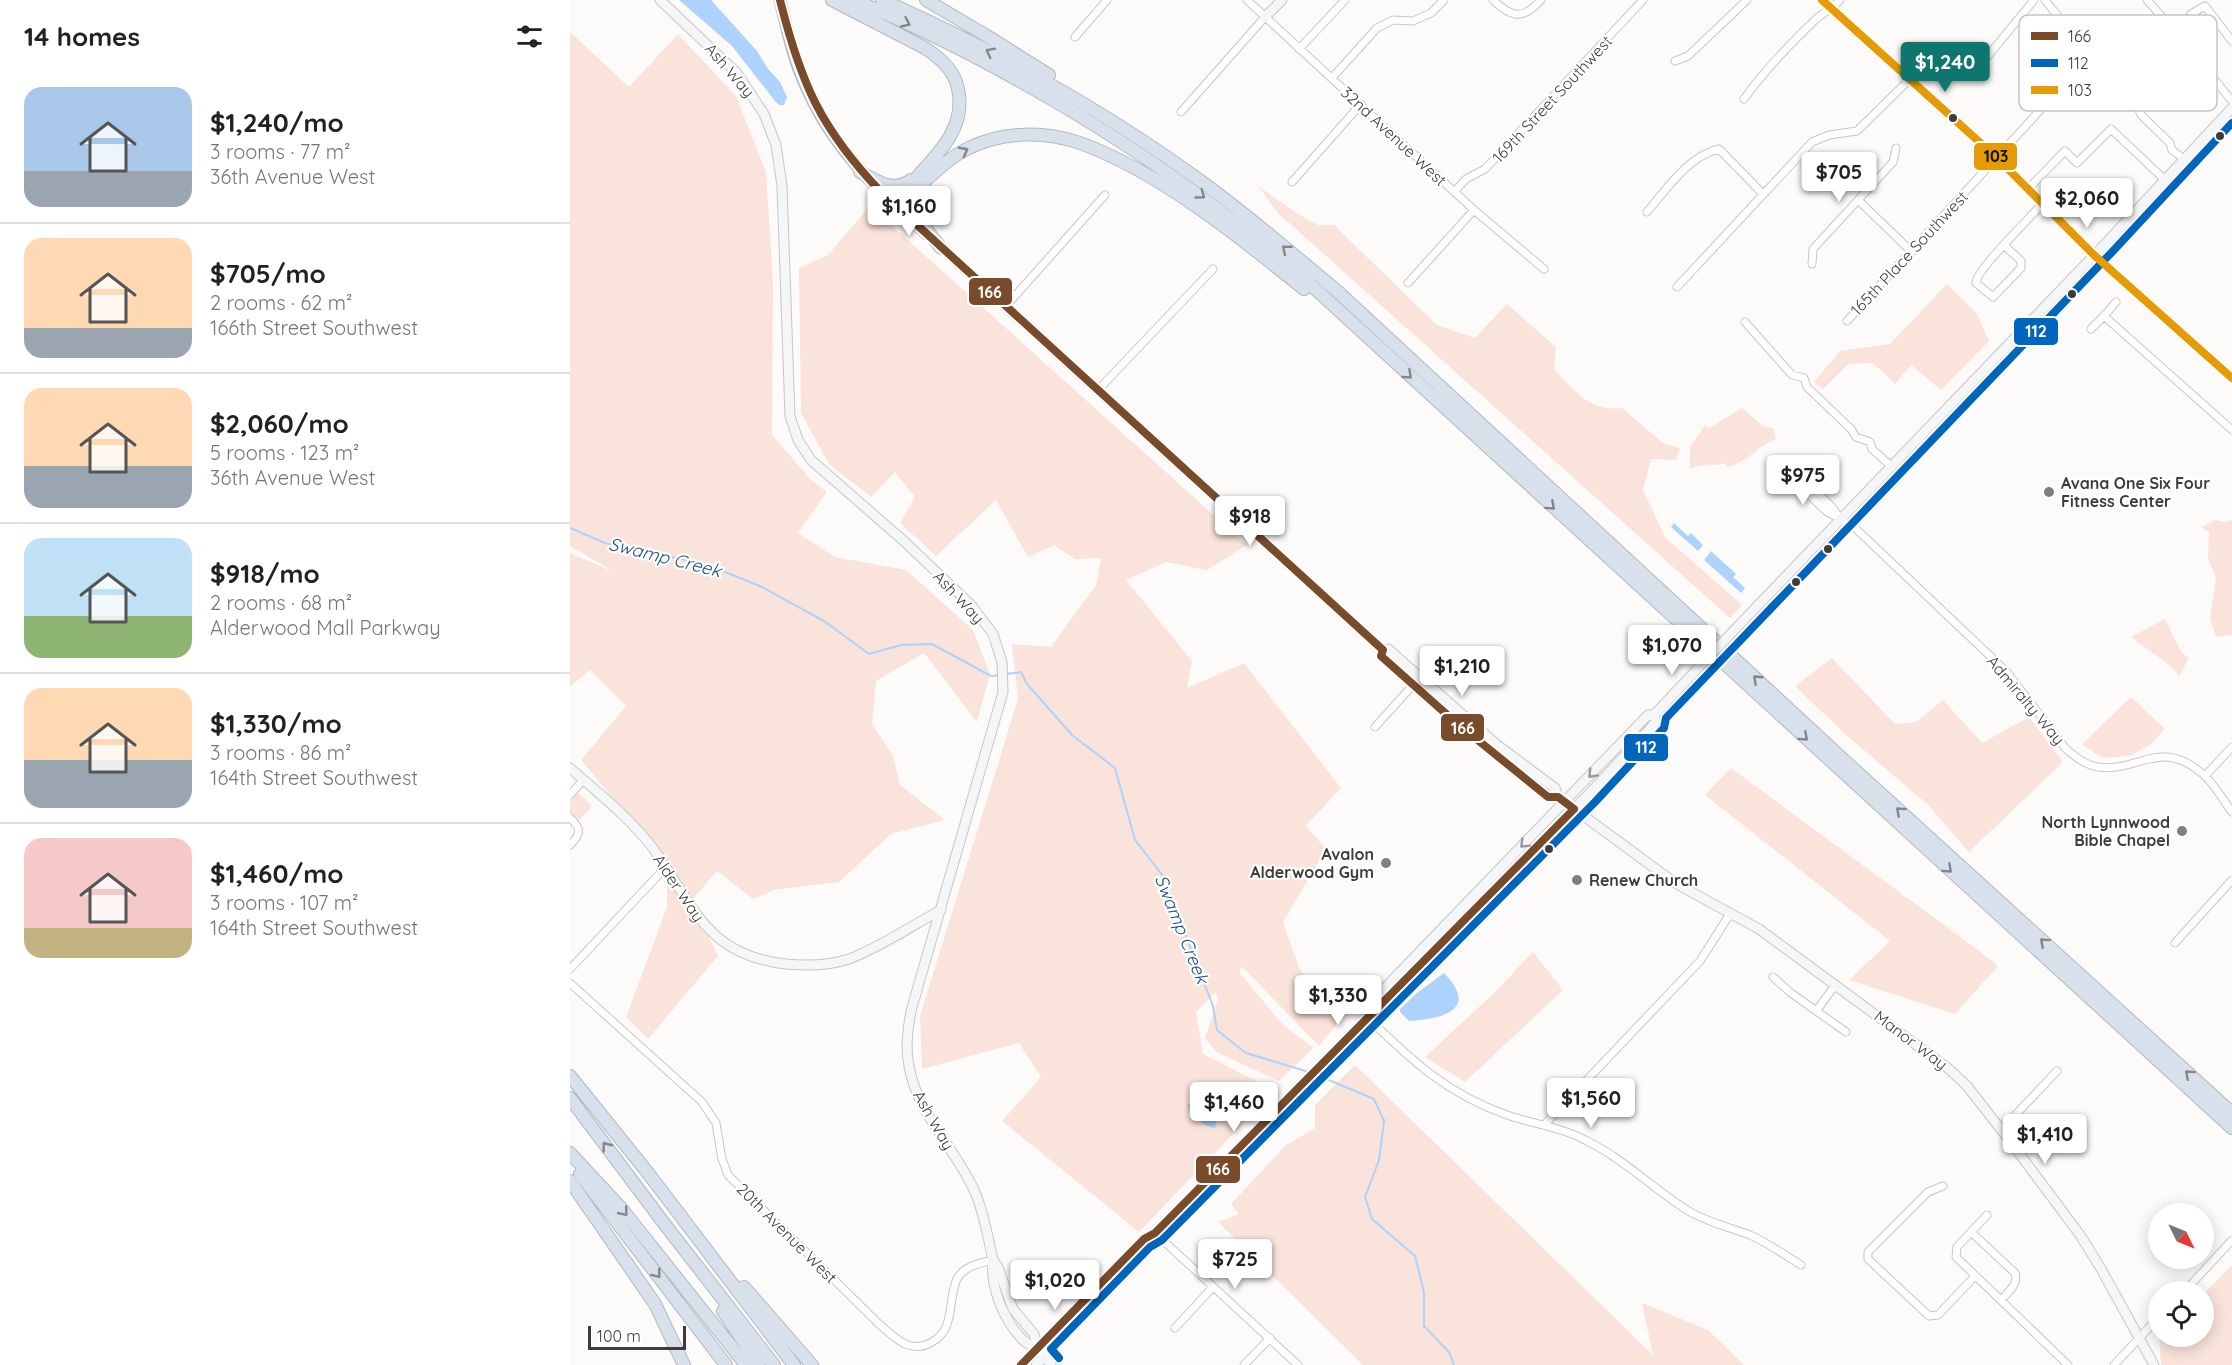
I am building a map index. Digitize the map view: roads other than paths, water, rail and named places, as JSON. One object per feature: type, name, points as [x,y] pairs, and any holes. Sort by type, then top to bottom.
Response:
[{"type":"highway","points":[[832,0],[925,48],[947,65],[959,88],[960,104],[955,130],[917,183],[895,206]]},
{"type":"highway","points":[[853,0],[922,30],[1098,125],[1150,159],[1254,236],[1305,279],[2232,1128]]},
{"type":"highway","points":[[882,0],[1042,80],[1149,146],[1238,210],[1337,291],[1859,774],[2232,1113]]},
{"type":"highway","points":[[926,0],[1144,136],[1149,146]]},
{"type":"highway","points":[[860,172],[890,186],[901,186],[917,183],[954,156],[992,139],[1033,134],[1080,143],[1111,156],[1151,178],[1211,217],[1365,335]]},
{"type":"highway","points":[[917,183],[916,209],[941,248]]},
{"type":"highway","points":[[570,1076],[648,1173],[794,1365]]},
{"type":"highway","points":[[570,1098],[774,1365]]},
{"type":"highway","points":[[570,1154],[621,1208],[746,1365]]},
{"type":"highway","points":[[570,1161],[726,1365]]},
{"type":"highway","points":[[648,1173],[812,1365]]},
{"type":"highway","points":[[570,1181],[655,1304],[684,1365]]},
{"type":"highway","points":[[666,1226],[759,1365]]},
{"type":"main road","name":"Ash Way","points":[[660,0],[737,73],[761,108],[776,145],[782,186],[790,416],[798,440],[811,460],[906,543],[972,606],[993,634],[1003,674],[1003,692],[911,1011],[907,1041],[908,1064],[921,1103],[975,1193],[993,1260],[998,1266],[1012,1309],[1034,1334],[1037,1348],[1051,1365]]},
{"type":"main road","points":[[780,0],[804,84],[824,122],[860,172],[1383,650],[1388,649],[1496,744],[1555,788],[1561,800]]},
{"type":"main road","points":[[1265,18],[1282,0]]},
{"type":"main road","points":[[1822,0],[1996,158],[2094,255],[2232,378]]},
{"type":"main road","points":[[1366,1017],[1374,999],[1561,800],[1648,715],[1654,715],[2232,108]]},
{"type":"main road","points":[[1383,650],[1381,656],[1490,751],[1548,797],[1561,800]]},
{"type":"main road","points":[[1021,1365],[1144,1239],[1155,1233],[1366,1017],[1380,1006],[1574,810],[1656,722],[1654,715]]},
{"type":"main road","name":"Alder Way","points":[[570,768],[620,812],[651,846],[694,913],[717,938],[749,956],[773,962],[821,965],[850,959],[941,910]]},
{"type":"main road","name":"Manor Way","points":[[1561,800],[1666,877],[1760,929],[1949,1069],[1967,1086],[2079,1235],[2100,1267],[2154,1365]]},
{"type":"main road","points":[[1036,1365],[1150,1244],[1155,1233]]},
{"type":"street","points":[[1075,37],[1107,0]]},
{"type":"street","name":"32nd Avenue West","points":[[1247,0],[1474,210],[1544,269]]},
{"type":"street","points":[[1299,49],[1345,0]]},
{"type":"street","points":[[1332,78],[1377,28],[1394,20],[1413,21],[1431,13],[1444,0]]},
{"type":"street","points":[[1493,0],[1503,9],[1517,15],[1530,11],[1540,0]]},
{"type":"street","name":"169th Street Southwest","points":[[1455,191],[1466,179],[1485,169],[1644,0]]},
{"type":"street","points":[[1675,61],[1688,56],[1747,0]]},
{"type":"street","points":[[1744,99],[1756,81],[1816,19],[1832,9],[1840,0]]},
{"type":"street","points":[[2022,15],[2034,0]]},
{"type":"street","name":"165th Place Southwest","points":[[2045,0],[2057,15]]},
{"type":"street","points":[[2147,0],[2160,15]]},
{"type":"street","points":[[2189,15],[2205,6],[2212,15]]},
{"type":"street","points":[[1181,112],[1265,18]]},
{"type":"street","points":[[1983,62],[2019,18]]},
{"type":"street","points":[[2217,22],[2232,41]]},
{"type":"street","points":[[1677,288],[1812,142],[1829,135],[1857,131],[1910,79]]},
{"type":"street","points":[[2217,82],[2232,101]]},
{"type":"street","points":[[1292,182],[1361,104]]},
{"type":"street","name":"165th Place Southwest","points":[[1847,321],[2039,111]]},
{"type":"street","points":[[2140,111],[2170,143],[2172,150],[2184,159]]},
{"type":"street","points":[[2028,189],[2065,151],[2077,163],[2111,129],[2165,180]]},
{"type":"street","points":[[1812,264],[1813,249],[1893,162],[1896,148]]},
{"type":"street","points":[[1647,212],[1677,177],[1706,152],[1719,149],[1763,194]]},
{"type":"street","points":[[1006,306],[1106,195]]},
{"type":"street","points":[[1858,200],[1912,252]]},
{"type":"street","points":[[2004,245],[2021,261],[2021,268],[1993,297],[1975,280],[1980,271],[2004,245],[2042,204]]},
{"type":"street","points":[[1408,283],[1474,210]]},
{"type":"street","points":[[1098,391],[1213,269]]},
{"type":"street","points":[[2091,329],[2116,302]]},
{"type":"street","points":[[2104,316],[2232,430]]},
{"type":"street","points":[[1744,322],[1792,375],[1804,378],[1807,387],[1851,429],[1856,437],[1870,442],[1872,449],[1891,466]]},
{"type":"street","name":"Admiralty Way","points":[[1785,467],[1832,507],[1840,519],[1863,535],[2006,671],[2066,749],[2075,756],[2086,764],[2099,767],[2115,767],[2150,757],[2170,757],[2187,763],[2205,776],[2232,812]]},
{"type":"street","points":[[1375,727],[1413,685]]},
{"type":"street","points":[[2205,776],[2232,747]]},
{"type":"street","points":[[570,795],[583,780]]},
{"type":"street","points":[[570,818],[580,830],[579,836],[570,845]]},
{"type":"street","points":[[570,969],[665,868]]},
{"type":"street","points":[[2175,943],[2232,880]]},
{"type":"street","points":[[1544,1125],[1700,961],[1730,914]]},
{"type":"street","points":[[1773,978],[1846,1032]]},
{"type":"street","name":"20th Avenue West","points":[[570,983],[702,1102],[716,1123],[722,1159],[728,1174],[879,1324],[902,1343],[920,1346],[938,1338],[948,1322],[958,1278],[966,1270],[993,1260]]},
{"type":"street","points":[[1817,1010],[1836,984]]},
{"type":"street","points":[[1366,1017],[1419,1066],[1447,1086],[1508,1115],[1583,1138],[1609,1152],[1689,1211],[1711,1222],[1751,1236],[1801,1265]]},
{"type":"street","points":[[2001,1130],[2057,1071]]},
{"type":"street","points":[[1943,1186],[1928,1192],[1868,1252],[1868,1259],[1929,1316],[1938,1315],[1975,1276]]},
{"type":"street","points":[[1987,1215],[1957,1247],[1956,1257],[2068,1365]]},
{"type":"street","points":[[1971,1232],[2015,1273],[2017,1278],[2015,1284],[2001,1300]]},
{"type":"street","points":[[1155,1233],[1298,1365]]},
{"type":"street","points":[[2194,1281],[2232,1240]]},
{"type":"street","points":[[1175,1328],[1213,1287]]},
{"type":"street","points":[[2114,1365],[2148,1329]]},
{"type":"street","points":[[1244,1365],[1270,1338]]},
{"type":"water","points":[[679,0],[711,0],[757,51],[768,69],[780,82],[787,97],[784,105],[779,105],[775,101],[732,46]]},
{"type":"water","points":[[1674,523],[1688,536],[1691,533],[1703,545],[1698,551],[1671,527]]},
{"type":"water","points":[[1711,551],[1736,574],[1733,577],[1745,588],[1741,593],[1704,560]]},
{"type":"water","points":[[1444,973],[1454,986],[1458,996],[1457,1004],[1444,1015],[1409,1021],[1400,1009]]},
{"type":"water","points":[[1202,1095],[1219,1109],[1215,1128],[1198,1120],[1187,1105]]},
{"type":"waterway","name":"Swamp Creek","points":[[570,528],[605,543],[705,564],[760,586],[824,621],[869,654],[901,645],[932,644],[991,676],[1001,675]]},
{"type":"waterway","name":"Swamp Creek","points":[[1006,674],[1021,672],[1027,684],[1072,735],[1115,768],[1135,840],[1163,876],[1213,1006],[1217,1030],[1246,1053],[1309,1072]]},
{"type":"waterway","name":"Swamp Creek","points":[[1317,1075],[1374,1099],[1384,1121],[1379,1160],[1365,1197],[1372,1219],[1415,1256],[1424,1292],[1424,1326],[1449,1352],[1454,1365]]},
{"type":"place","name":"Avana One Six Four Fitness Center","points":[[2049,492]]},
{"type":"place","name":"North Lynnwood Bible Chapel","points":[[2182,831]]},
{"type":"place","name":"Avalon Alderwood Gym","points":[[1386,863]]},
{"type":"place","name":"Renew Church","points":[[1577,880]]}]
